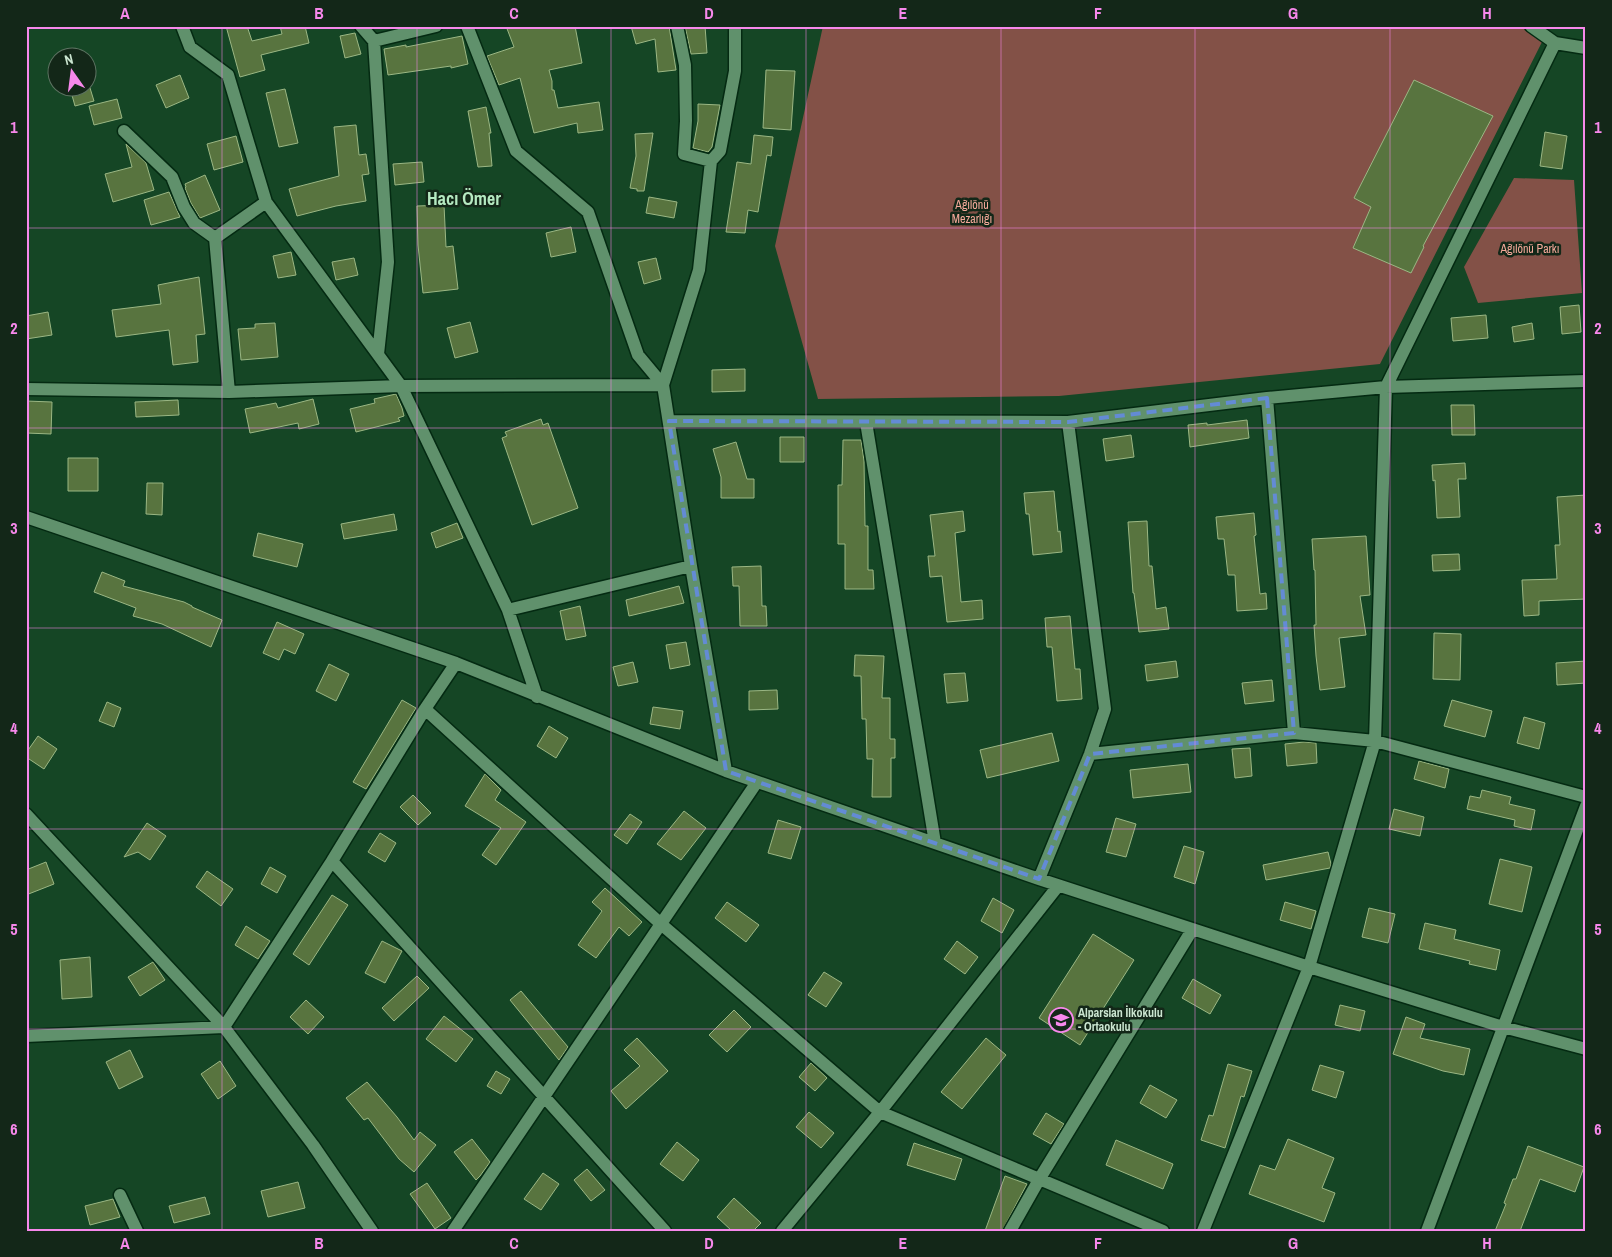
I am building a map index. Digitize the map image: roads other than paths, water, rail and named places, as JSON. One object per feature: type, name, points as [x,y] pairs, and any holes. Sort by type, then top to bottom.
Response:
[{"type":"street","points":[[182,26],[190,46],[228,75],[266,202],[401,386],[508,610],[537,697]]},
{"type":"street","points":[[361,26],[374,41],[388,262],[378,354]]},
{"type":"street","points":[[374,41],[436,26]]},
{"type":"street","points":[[467,26],[516,151],[588,212],[638,355],[664,385]]},
{"type":"street","points":[[677,26],[685,64],[686,121],[684,154],[712,161]]},
{"type":"street","points":[[726,771],[691,566],[664,385],[700,270],[712,161],[720,151],[734,71],[735,26]]},
{"type":"street","points":[[1531,26],[1555,42],[1586,48]]},
{"type":"street","points":[[1203,1231],[1310,967],[1375,741],[1386,387],[1555,42]]},
{"type":"street","points":[[124,131],[172,177],[184,207],[194,223],[215,238],[229,392]]},
{"type":"street","points":[[215,238],[266,202]]},
{"type":"street","points":[[668,421],[1068,422],[1268,398],[1386,387],[1586,381]]},
{"type":"street","points":[[26,389],[229,392],[401,386],[664,385]]},
{"type":"street","points":[[1268,398],[1294,733]]},
{"type":"street","points":[[866,422],[935,843]]},
{"type":"street","points":[[1039,879],[1090,754],[1105,709],[1068,422]]},
{"type":"street","points":[[26,517],[456,663],[726,771],[1058,886],[1310,967],[1503,1026],[1586,1049]]},
{"type":"street","points":[[508,610],[691,566]]},
{"type":"street","points":[[224,1027],[332,861],[425,709],[456,663]]},
{"type":"street","points":[[425,709],[661,924],[880,1112],[1163,1231]]},
{"type":"street","points":[[1090,754],[1294,733],[1375,741],[1586,797]]},
{"type":"street","points":[[453,1231],[758,782]]},
{"type":"street","points":[[1427,1231],[1586,806]]},
{"type":"street","points":[[27,817],[224,1027],[313,1145],[372,1231]]},
{"type":"street","points":[[332,861],[665,1231]]},
{"type":"street","points":[[782,1231],[880,1112],[1058,886]]},
{"type":"street","points":[[1010,1231],[1040,1178],[1192,930]]},
{"type":"street","points":[[26,1036],[224,1027]]},
{"type":"street","points":[[120,1195],[137,1231]]},
{"type":"place","name":"Alparslan İlkokulu - Ortaokulu","points":[[1061,1020]]},
{"type":"district","name":"Hacı Ömer","points":[[464,198]]},
{"type":"park label","name":"Ağılönü Mezarlığı","points":[[972,212]]},
{"type":"park label","name":"Ağılönü Parkı","points":[[1530,249]]}]
